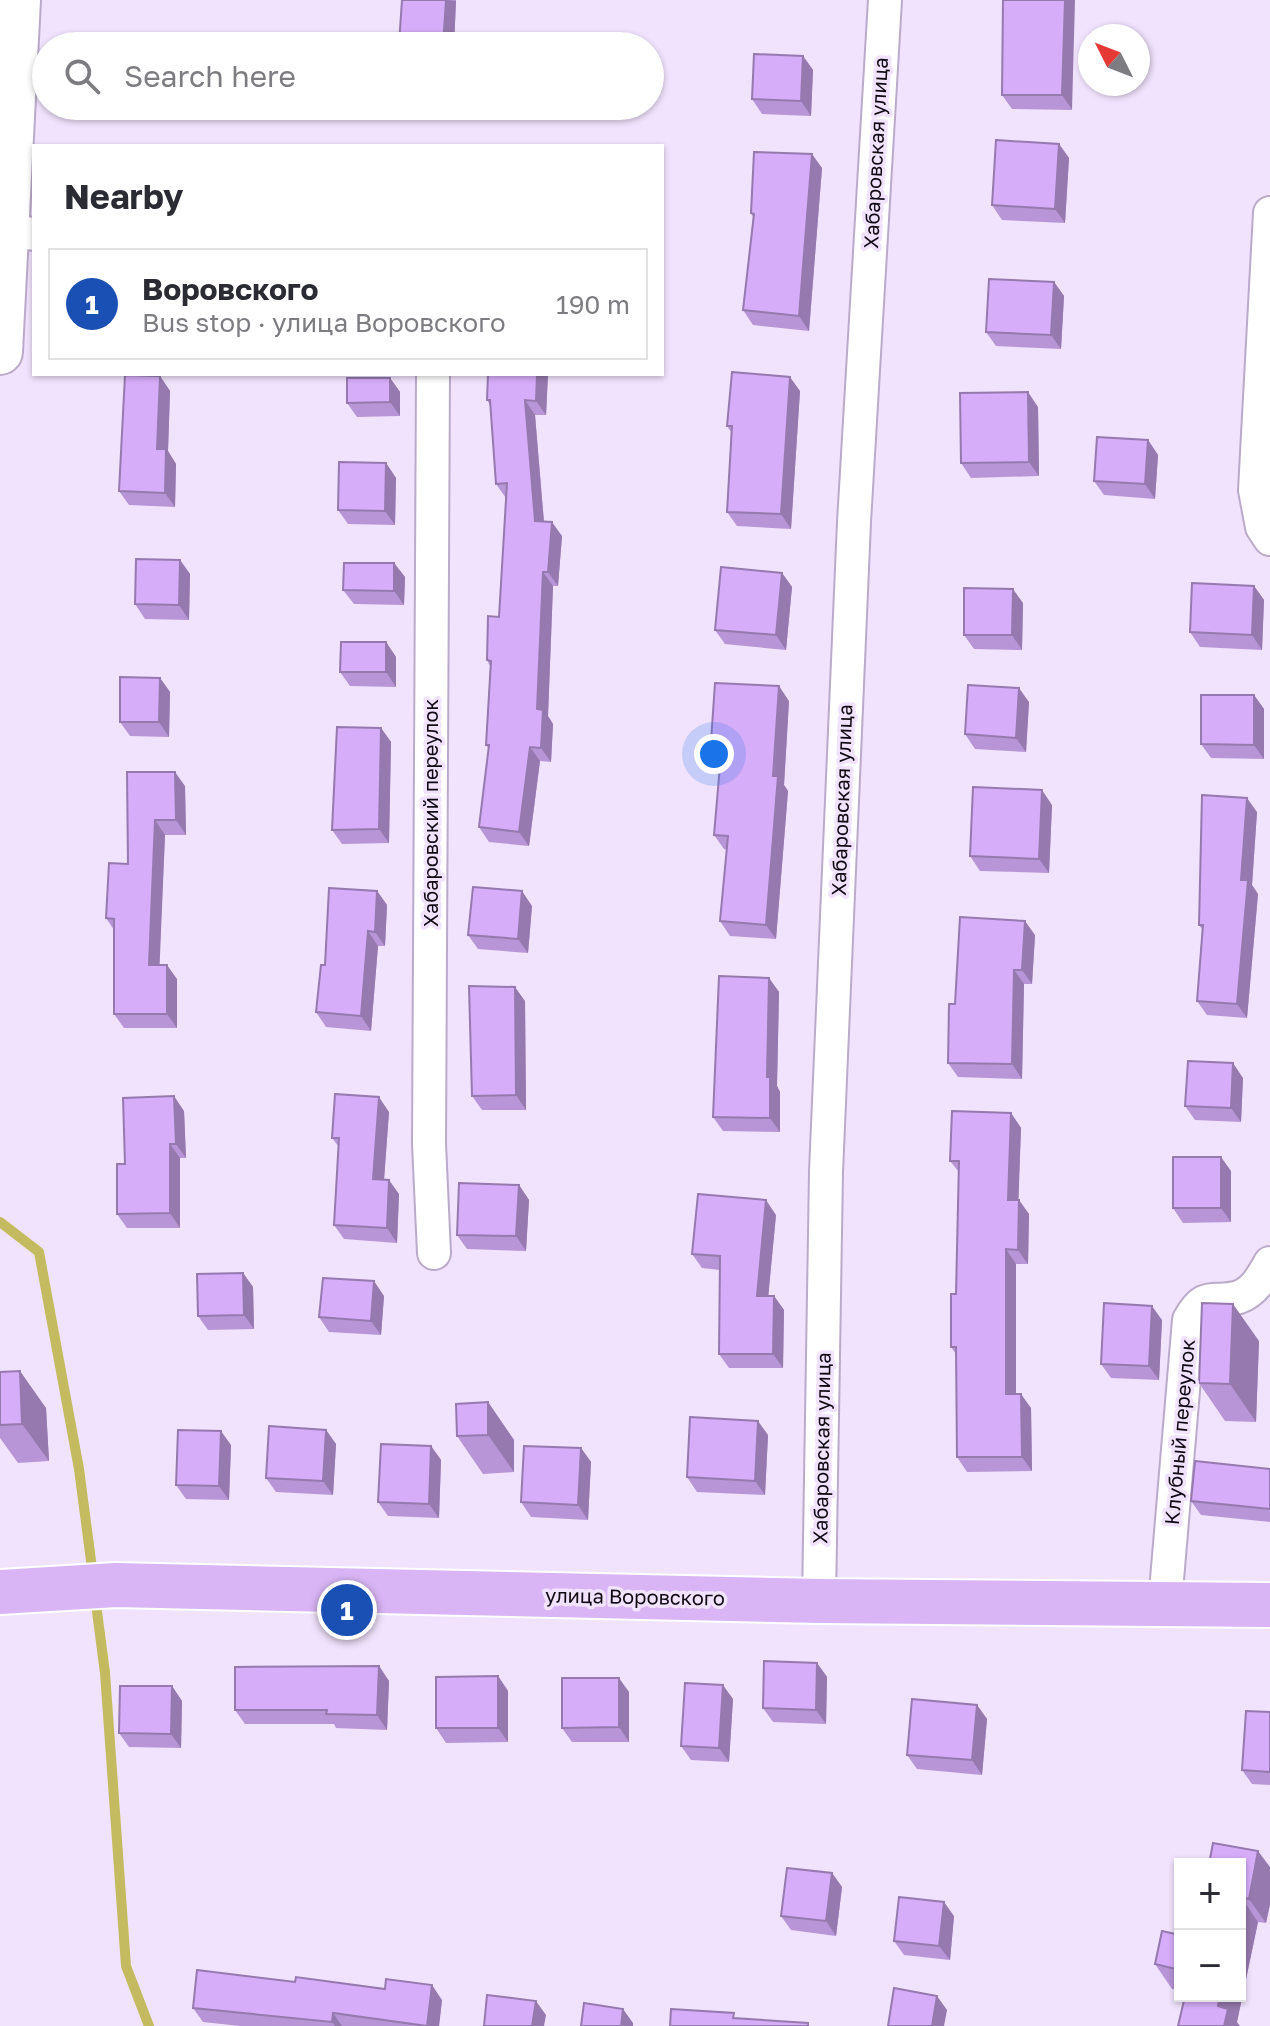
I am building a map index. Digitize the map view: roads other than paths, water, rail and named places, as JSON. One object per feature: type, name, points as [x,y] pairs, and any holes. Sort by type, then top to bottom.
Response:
[{"type":"main road","name":"улица Воровского","points":[[0,1592],[116,1585],[819,1601],[1270,1605]]},
{"type":"street","points":[[0,352],[19,232],[18,0]]},
{"type":"street","name":"Хабаровская улица","points":[[819,1601],[827,1156],[853,537],[885,0]]},
{"type":"street","points":[[1270,213],[1255,490],[1262,527],[1270,539]]},
{"type":"street","name":"Хабаровский переулок","points":[[433,376],[429,1144],[434,1253]]},
{"type":"street","name":"Клубный переулок","points":[[1165,1603],[1189,1320],[1196,1307],[1207,1299],[1238,1297],[1257,1285],[1270,1263]]},
{"type":"waterway","points":[[0,1222],[39,1252],[79,1469],[93,1576]]},
{"type":"waterway","points":[[95,1596],[105,1673],[126,1966],[149,2026]]},
{"type":"place","name":"Воровского","points":[[347,1610]]}]
